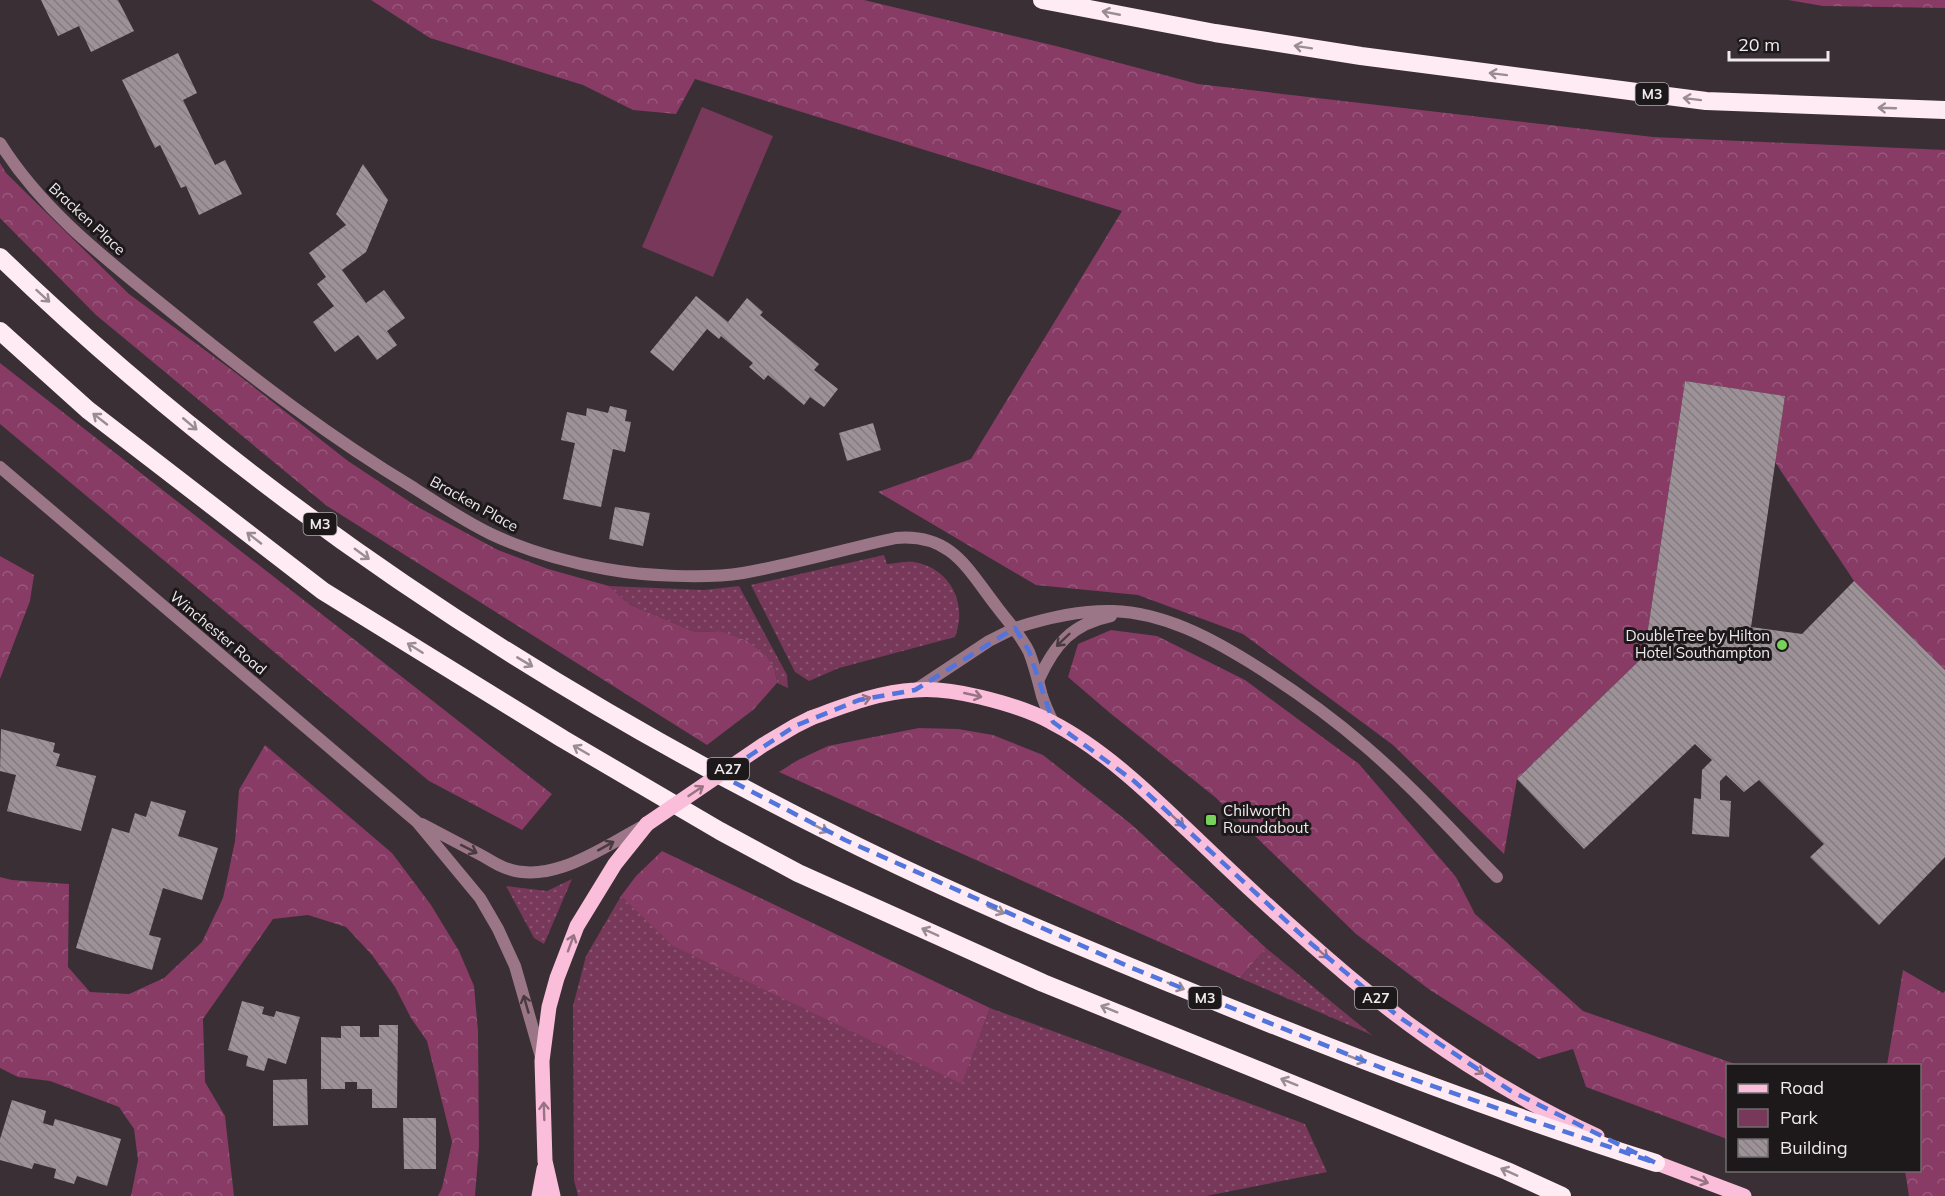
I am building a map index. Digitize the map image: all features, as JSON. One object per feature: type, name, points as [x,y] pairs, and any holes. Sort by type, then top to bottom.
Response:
[{"type":"highway","name":"M3","points":[[1042,0],[1215,33],[1361,56],[1695,99],[1945,110]]},
{"type":"highway","name":"M3","points":[[0,257],[111,359],[214,445],[411,589],[519,659],[621,720],[748,790],[845,840],[977,902],[1132,968],[1392,1072],[1588,1142],[1656,1163]]},
{"type":"highway","points":[[0,331],[88,410],[322,591],[563,739],[720,831],[798,873],[1043,982],[1507,1171],[1562,1196]]},
{"type":"main road","name":"A27","points":[[553,1196],[545,1161],[542,1060],[549,1007],[556,978],[577,926],[615,864],[647,824],[763,745],[795,726],[859,700],[915,690],[963,693],[997,701],[1053,722],[1095,749],[1134,781],[1349,977],[1453,1055],[1578,1128],[1656,1163],[1744,1196]]},
{"type":"main road","name":"A27","points":[[539,1196],[545,1161]]},
{"type":"street","name":"Bracken Place","points":[[0,143],[28,182],[81,237],[241,368],[369,461],[487,532],[529,550],[577,563],[619,571],[671,575],[740,574],[897,538],[909,537],[934,543],[964,562],[1015,628],[1029,651],[1039,678],[1042,697],[1053,722]]},
{"type":"street","name":"Winchester Road","points":[[0,467],[417,822],[480,898],[498,929],[515,966],[542,1060]]},
{"type":"street","points":[[915,690],[989,640],[1015,628],[1078,613],[1115,611],[1154,618],[1195,632],[1222,646],[1302,696],[1406,783],[1497,877]]},
{"type":"street","points":[[1039,678],[1048,658],[1057,646],[1084,624],[1116,615],[1136,615]]},
{"type":"street","name":"Winchester Road","points":[[417,822],[504,868],[545,872],[586,857],[647,824]]},
{"type":"highlighted area","points":[[1015,628],[1029,651],[1053,722],[1134,781],[1308,941],[1399,1017],[1511,1091],[1656,1163],[1392,1072],[1132,968],[845,840],[720,775],[795,726],[859,700],[915,690]]},
{"type":"green space","points":[[371,0],[864,0],[1056,46],[1198,84],[1653,137],[1945,150],[1945,670],[1854,581],[1775,462],[1785,396],[1685,381],[1644,656],[1517,779],[1504,854],[1393,745],[1243,634],[1138,595],[1036,585],[878,492],[971,459],[1122,211],[695,79],[676,114],[633,110],[583,85],[430,38]]},
{"type":"green space","points":[[1788,0],[1945,0],[1945,8],[1823,6]]},
{"type":"green space","points":[[702,107],[773,136],[713,277],[642,247]]},
{"type":"green space","points":[[0,163],[6,173],[129,294],[232,370],[348,461],[416,506],[498,550],[548,569],[609,586],[629,604],[695,632],[720,631],[747,641],[765,655],[775,670],[777,683],[753,710],[707,745],[327,506],[96,315],[0,218]]},
{"type":"green space","points":[[0,363],[552,794],[522,830],[429,781],[0,424]]},
{"type":"green space","points":[[884,555],[887,564],[907,562],[931,567],[948,582],[958,602],[959,614],[955,637],[839,668],[809,681],[795,672],[751,585]]},
{"type":"green space","points":[[0,556],[34,575],[30,601],[0,679]]},
{"type":"green space","points":[[609,586],[704,590],[739,586],[787,675],[788,688],[777,683],[775,670],[720,631],[695,632],[629,604]]},
{"type":"green space","points":[[1111,630],[1157,636],[1245,680],[1359,764],[1456,877],[1475,914],[1583,1011],[1735,1064],[1726,1064],[1726,1139],[1586,1087],[1573,1049],[1539,1059],[1430,990],[1356,934],[1215,797],[1068,677],[1078,644]]},
{"type":"green space","points":[[919,728],[958,729],[993,735],[1043,755],[1131,824],[1266,948],[1240,978],[779,772],[828,746]]},
{"type":"green space","points":[[265,745],[392,853],[431,905],[459,951],[474,986],[478,1031],[479,1146],[475,1196],[438,1196],[442,1188],[452,1142],[427,1041],[411,1018],[395,987],[372,955],[346,927],[308,915],[273,919],[203,1019],[205,1082],[225,1116],[234,1196],[131,1196],[138,1160],[134,1129],[119,1107],[50,1081],[18,1077],[0,1068],[0,877],[69,884],[68,967],[90,992],[129,994],[164,978],[202,942],[223,898],[235,841],[239,790]]},
{"type":"green space","points":[[662,851],[990,1008],[962,1084],[673,946],[621,896],[636,876]]},
{"type":"green space","points":[[572,879],[544,944],[534,938],[506,886],[547,891]]},
{"type":"green space","points":[[621,896],[674,946],[962,1083],[990,1008],[1305,1124],[1327,1172],[1206,1196],[578,1196],[574,1180],[573,1006],[586,956]]},
{"type":"green space","points":[[1266,948],[1372,1035],[1240,978]]},
{"type":"green space","points":[[1903,970],[1943,993],[1945,991],[1945,1196],[1909,1196],[1905,1172],[1921,1172],[1921,1064],[1887,1064]]},
{"type":"building","points":[[41,0],[118,0],[134,31],[91,52],[79,26],[58,36]]},
{"type":"building","points":[[178,53],[197,93],[183,100],[215,165],[225,160],[242,194],[199,215],[186,186],[181,188],[160,145],[155,148],[122,80]]},
{"type":"building","points":[[363,164],[388,200],[366,252],[342,270],[366,303],[384,290],[405,318],[387,331],[397,345],[377,360],[358,335],[335,352],[313,322],[334,306],[317,284],[326,277],[309,253],[346,225],[336,214]]},
{"type":"building","points":[[696,296],[728,322],[747,298],[763,312],[760,315],[819,364],[814,370],[838,389],[824,407],[810,397],[804,405],[768,375],[764,380],[749,367],[753,363],[721,336],[719,339],[707,329],[673,371],[650,352]]},
{"type":"building","name":"DoubleTree by Hilton Hotel Southampton","points":[[1685,381],[1785,396],[1751,627],[1802,634],[1854,581],[1945,670],[1945,857],[1879,925],[1810,857],[1824,844],[1759,780],[1744,792],[1726,775],[1720,781],[1720,800],[1731,801],[1729,837],[1692,834],[1694,798],[1701,799],[1702,770],[1712,760],[1695,744],[1584,849],[1517,779],[1644,656]]},
{"type":"building","points":[[610,406],[627,410],[625,421],[631,422],[625,452],[613,449],[601,507],[563,499],[575,443],[561,440],[567,412],[586,416],[587,408],[608,413]]},
{"type":"building","points":[[873,423],[881,450],[847,461],[839,433]]},
{"type":"building","points":[[615,507],[650,513],[643,546],[609,539]]},
{"type":"building","points":[[1,729],[55,743],[53,752],[60,754],[56,766],[96,776],[81,831],[7,811],[16,775],[0,771]]},
{"type":"building","points":[[151,801],[186,811],[178,836],[218,848],[202,900],[163,888],[149,935],[161,938],[152,970],[76,948],[112,828],[129,833],[135,813],[146,817]]},
{"type":"building","points":[[242,1001],[264,1007],[262,1014],[274,1017],[276,1011],[300,1017],[286,1064],[268,1058],[264,1071],[246,1066],[248,1056],[228,1050]]},
{"type":"building","points":[[379,1025],[398,1025],[397,1108],[372,1108],[372,1089],[357,1089],[357,1082],[345,1082],[345,1089],[321,1089],[321,1037],[341,1038],[341,1026],[360,1026],[360,1037],[379,1037]]},
{"type":"building","points":[[307,1079],[308,1125],[273,1126],[273,1080]]},
{"type":"building","points":[[12,1100],[46,1111],[43,1123],[53,1126],[55,1119],[121,1139],[107,1186],[77,1176],[74,1184],[54,1178],[56,1169],[34,1163],[32,1169],[0,1160],[0,1139]]},
{"type":"building","points":[[403,1118],[436,1118],[436,1169],[404,1169]]},
{"type":"place","name":"DoubleTree by Hilton Hotel Southampton","points":[[1782,645]]},
{"type":"place","name":"Chilworth Roundabout","points":[[1211,820]]}]
